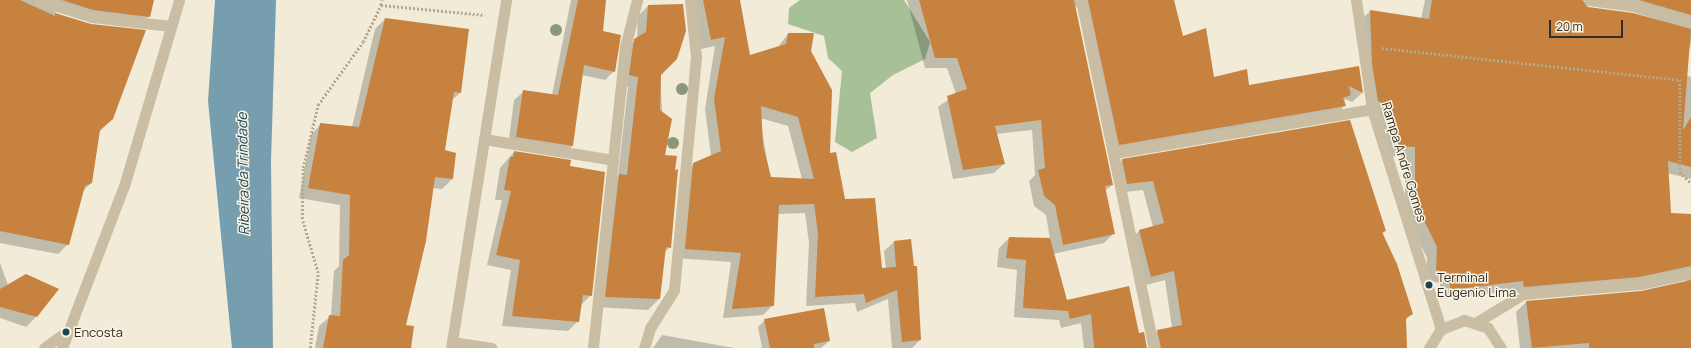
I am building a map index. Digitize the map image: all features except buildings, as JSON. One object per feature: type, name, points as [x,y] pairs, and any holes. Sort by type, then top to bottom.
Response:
[{"type":"street","points":[[39,0],[92,17],[170,26]]},
{"type":"street","points":[[62,348],[66,332],[124,186],[170,26],[179,0]]},
{"type":"street","points":[[492,348],[452,345],[506,0]]},
{"type":"street","points":[[593,348],[625,47],[638,0]]},
{"type":"street","points":[[644,348],[650,328],[674,290],[696,56],[690,0]]},
{"type":"street","points":[[1081,0],[1115,152],[1154,348]]},
{"type":"street","name":"Rampa Andre Gomes","points":[[1356,0],[1372,109],[1441,329]]},
{"type":"street","points":[[1589,0],[1634,6],[1691,22]]},
{"type":"street","points":[[1115,152],[1372,109]]},
{"type":"street","points":[[484,139],[613,160]]},
{"type":"street","points":[[1477,322],[1523,294],[1640,284],[1691,273]]},
{"type":"street","points":[[1429,348],[1441,329],[1464,320],[1477,322],[1497,338],[1501,348]]},
{"type":"street","points":[[44,348],[66,332]]},
{"type":"path","points":[[310,348],[318,273],[302,219],[303,168],[318,105],[363,42],[382,0]]},
{"type":"path","points":[[381,5],[503,17]]},
{"type":"path","points":[[1362,46],[1680,80],[1680,172],[1691,183]]},
{"type":"green space","points":[[800,0],[904,0],[930,42],[925,59],[893,75],[870,93],[877,138],[852,152],[835,142],[842,71],[828,58],[824,36],[788,24],[789,8]]},
{"type":"water","name":"Ribeira da Trindade","points":[[215,0],[276,0],[271,161],[273,348],[232,348],[208,101]]},
{"type":"place","name":"Terminal Eugenio Lima","points":[[1429,285]]},
{"type":"place","name":"Encosta","points":[[66,332]]}]
